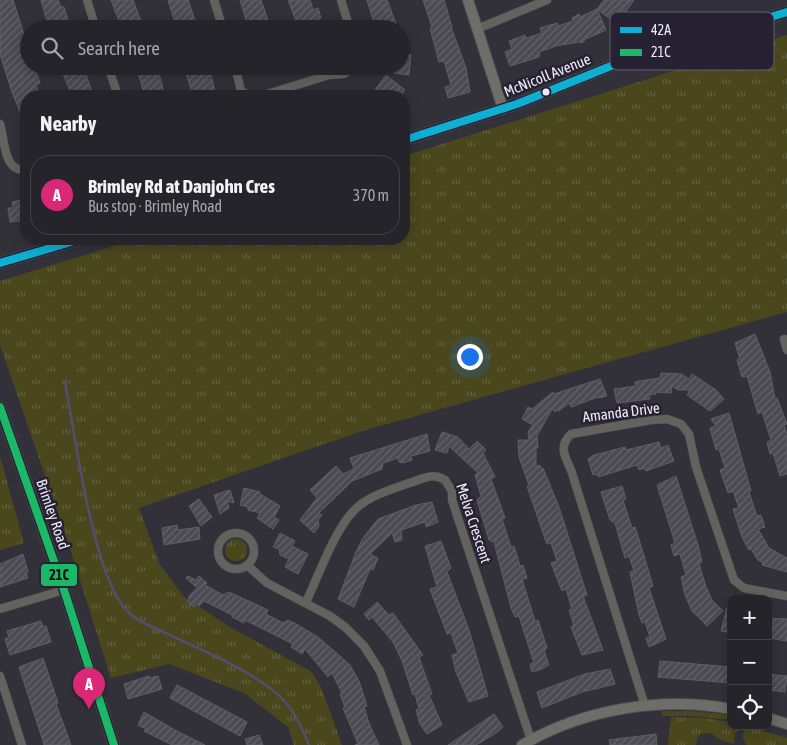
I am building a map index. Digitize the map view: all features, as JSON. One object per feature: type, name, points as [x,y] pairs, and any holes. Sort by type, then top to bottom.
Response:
[{"type":"main road","points":[[468,0],[502,109]]},
{"type":"main road","name":"McNicoll Avenue","points":[[774,16],[787,12]]},
{"type":"main road","name":"McNicoll Avenue","points":[[410,138],[502,109],[610,66]]},
{"type":"main road","points":[[0,263],[61,245]]},
{"type":"main road","name":"Brimley Road","points":[[0,407],[64,590],[114,745]]},
{"type":"main road","points":[[526,743],[600,714],[645,706],[707,705],[727,708]]},
{"type":"main road","points":[[772,719],[787,724]]},
{"type":"street","points":[[87,0],[93,20]]},
{"type":"street","points":[[214,0],[220,20]]},
{"type":"street","points":[[341,0],[347,20]]},
{"type":"street","points":[[477,29],[547,0]]},
{"type":"street","points":[[111,75],[116,90]]},
{"type":"street","points":[[237,75],[241,90]]},
{"type":"street","points":[[281,90],[336,75]]},
{"type":"street","points":[[0,124],[9,163],[14,168],[20,169]]},
{"type":"street","points":[[784,339],[787,350]]},
{"type":"street","name":"Amanda Drive","points":[[645,706],[571,470],[562,449],[562,445],[571,434],[651,420],[667,419],[681,424],[689,434],[696,467],[734,580],[744,588],[787,596]]},
{"type":"street","name":"Melva Crescent","points":[[306,602],[343,524],[360,505],[385,491],[423,477],[431,476],[445,480],[452,491],[452,500],[526,743]]},
{"type":"street","points":[[233,533],[239,533],[250,538],[254,549],[251,560],[247,565],[242,568],[230,568],[221,560],[218,549],[223,538],[233,533]]},
{"type":"street","points":[[247,565],[267,583],[306,602],[345,627],[364,646],[380,671],[407,745]]},
{"type":"street","points":[[0,609],[64,590]]},
{"type":"street","points":[[0,676],[22,745]]},
{"type":"green space","points":[[787,35],[787,312],[362,431],[139,508],[159,563],[183,596],[228,626],[312,672],[321,687],[342,745],[294,745],[288,727],[244,693],[169,664],[111,678],[65,533],[0,345],[0,281],[117,245],[410,245],[410,154],[676,70],[774,70],[774,39]]},
{"type":"green space","points":[[0,456],[24,543],[0,550]]},
{"type":"green space","points":[[236,539],[244,542],[247,550],[244,558],[236,561],[228,558],[225,550],[228,542]]},
{"type":"green space","points":[[662,711],[691,711],[727,715],[727,720],[695,716],[662,716]]},
{"type":"green space","points":[[671,717],[703,718],[727,721],[727,730],[739,730],[735,732],[734,744],[718,739],[712,733],[701,734],[697,738],[696,745],[668,745]]},
{"type":"green space","points":[[745,730],[760,730],[787,738],[787,745],[747,745],[742,737]]},
{"type":"building","points":[[0,0],[13,0],[20,22],[20,75],[37,75],[40,83],[36,85],[38,90],[20,90],[20,112],[12,92],[0,54]]},
{"type":"building","points":[[41,0],[58,0],[61,7],[64,7],[68,20],[47,20]]},
{"type":"building","points":[[111,0],[133,0],[141,20],[119,20]]},
{"type":"building","points":[[168,0],[188,0],[195,20],[174,20]]},
{"type":"building","points":[[240,0],[261,0],[268,20],[246,20]]},
{"type":"building","points":[[288,0],[310,0],[313,10],[318,8],[321,18],[316,20],[296,20]]},
{"type":"building","points":[[367,0],[387,0],[395,20],[373,20]]},
{"type":"building","points":[[423,0],[444,0],[451,27],[466,68],[470,92],[448,98],[445,87],[451,85],[444,61],[439,62],[430,28],[432,27]]},
{"type":"building","points":[[604,0],[634,0],[626,12],[610,12],[610,19],[597,9]]},
{"type":"building","points":[[597,9],[606,30],[586,39],[582,43],[556,46],[539,52],[540,56],[536,58],[510,66],[505,52],[512,49],[509,41],[525,35],[526,38],[542,33],[540,28],[557,23],[558,26],[573,21],[572,18],[579,14],[580,17]]},
{"type":"building","points":[[64,75],[86,75],[91,90],[70,90]]},
{"type":"building","points":[[139,75],[159,75],[163,90],[143,90]]},
{"type":"building","points":[[187,75],[211,75],[215,90],[191,90]]},
{"type":"building","points":[[386,75],[405,90],[375,90]]},
{"type":"building","points":[[20,200],[20,221],[10,222],[8,208],[13,208],[12,202]]},
{"type":"building","points":[[755,334],[770,372],[775,399],[777,398],[787,424],[784,425],[787,434],[787,474],[780,476],[773,453],[770,454],[767,442],[771,440],[762,412],[758,414],[747,376],[742,377],[737,360],[740,359],[735,343]]},
{"type":"building","points":[[661,373],[681,374],[689,379],[692,374],[716,390],[724,399],[710,411],[687,395],[690,390],[678,390],[672,386],[671,393],[655,392],[656,394],[649,395],[650,399],[617,403],[614,389],[636,386],[635,382],[660,378]]},
{"type":"building","points":[[600,379],[607,396],[598,397],[571,407],[569,403],[555,412],[552,409],[537,436],[538,448],[536,448],[536,467],[540,465],[541,469],[543,468],[559,507],[587,595],[583,596],[603,650],[582,655],[571,627],[574,626],[569,610],[572,609],[566,589],[562,591],[551,563],[557,561],[551,543],[547,544],[546,542],[527,486],[529,485],[519,457],[518,440],[529,440],[528,432],[533,425],[522,419],[528,407],[532,409],[553,392],[554,394]]},
{"type":"building","points":[[729,413],[751,491],[749,492],[757,516],[761,515],[765,527],[758,529],[769,548],[787,558],[787,572],[762,565],[763,563],[758,560],[751,549],[749,550],[742,537],[733,509],[739,508],[733,491],[728,493],[720,470],[725,468],[719,449],[716,450],[710,428],[716,426],[711,419]]},
{"type":"building","points":[[442,432],[458,437],[469,449],[477,441],[486,450],[483,453],[495,477],[491,479],[505,518],[502,519],[511,547],[514,546],[520,566],[523,565],[527,578],[522,579],[535,621],[538,620],[547,648],[544,650],[549,665],[542,669],[532,672],[530,664],[534,663],[519,616],[515,617],[511,608],[494,542],[489,540],[477,500],[481,496],[475,475],[478,473],[449,446],[447,453],[435,450]]},
{"type":"building","points":[[427,434],[430,451],[411,456],[412,460],[403,463],[399,462],[398,458],[383,463],[382,469],[352,481],[319,513],[322,515],[318,520],[319,526],[314,533],[300,520],[317,498],[310,490],[336,466],[343,474],[354,469],[350,458]]},
{"type":"building","points":[[659,442],[661,448],[668,445],[674,461],[646,471],[645,468],[639,470],[637,465],[598,477],[597,474],[593,475],[588,459],[594,455],[625,447],[626,450]]},
{"type":"building","points":[[676,476],[698,545],[702,562],[699,563],[706,587],[712,600],[723,611],[707,626],[692,611],[685,595],[681,577],[686,575],[680,554],[674,556],[671,545],[675,543],[657,485]]},
{"type":"building","points":[[622,486],[626,499],[623,500],[632,528],[635,527],[638,536],[653,586],[649,588],[666,639],[649,647],[646,638],[650,637],[645,622],[642,623],[639,615],[630,572],[634,571],[629,556],[625,558],[615,523],[610,520],[601,492]]},
{"type":"building","points":[[244,488],[260,492],[260,494],[280,506],[274,517],[279,520],[273,529],[257,518],[260,513],[248,510],[248,507],[240,505]]},
{"type":"building","points":[[230,490],[234,503],[227,501],[229,508],[220,514],[214,495]]},
{"type":"building","points":[[199,499],[212,517],[201,526],[189,506]]},
{"type":"building","points":[[432,502],[438,522],[426,527],[425,522],[401,530],[402,540],[395,542],[392,533],[370,554],[378,558],[373,570],[370,569],[354,607],[338,599],[363,538],[378,519],[416,505]]},
{"type":"building","points":[[177,525],[178,530],[199,527],[200,539],[164,545],[162,528]]},
{"type":"building","points":[[280,533],[295,541],[292,546],[308,554],[298,574],[285,567],[289,559],[280,555],[279,549],[273,547]]},
{"type":"building","points":[[441,541],[451,568],[447,572],[469,630],[488,696],[469,702],[456,672],[452,655],[458,653],[451,633],[447,634],[430,589],[437,587],[425,546]]},
{"type":"building","points":[[23,554],[28,578],[0,587],[0,564]]},
{"type":"building","points":[[188,576],[196,580],[199,576],[207,583],[205,585],[223,595],[229,592],[268,610],[266,614],[283,623],[288,620],[298,625],[318,637],[340,656],[350,665],[359,681],[367,706],[364,707],[369,723],[379,745],[355,745],[358,744],[343,708],[345,707],[340,694],[342,693],[332,673],[328,677],[305,649],[302,654],[291,647],[293,644],[245,620],[244,623],[204,601],[199,606],[197,604],[194,607],[187,602],[190,598],[188,597],[197,588],[186,578]]},
{"type":"building","points":[[377,602],[389,615],[393,613],[423,655],[419,657],[432,694],[429,695],[442,725],[427,734],[420,724],[416,710],[419,709],[415,694],[413,695],[402,661],[393,642],[372,617],[369,620],[364,614]]},
{"type":"building","points":[[727,607],[727,632],[721,631]]},
{"type":"building","points":[[772,618],[787,619],[787,641],[772,639]]},
{"type":"building","points":[[41,621],[43,627],[46,626],[51,642],[10,655],[5,639],[9,637],[7,631]]},
{"type":"building","points":[[43,658],[58,703],[56,704],[71,745],[44,745],[19,667]]},
{"type":"building","points":[[660,661],[727,667],[727,683],[658,677]]},
{"type":"building","points":[[610,669],[615,684],[582,692],[542,708],[537,692],[585,674]]},
{"type":"building","points":[[772,674],[787,676],[785,692],[772,690]]},
{"type":"building","points":[[149,676],[150,678],[158,676],[162,689],[128,699],[124,684]]},
{"type":"building","points":[[177,685],[247,722],[240,736],[170,698]]},
{"type":"building","points":[[144,712],[205,745],[172,745],[144,731],[146,729],[138,725]]},
{"type":"building","points":[[494,714],[503,727],[496,733],[476,745],[448,745]]},
{"type":"building","points":[[656,734],[657,745],[610,745],[609,740]]},
{"type":"building","points":[[259,735],[263,745],[247,745],[245,739]]},
{"type":"waterway","points":[[65,382],[80,469],[95,538],[105,569],[116,594],[128,612],[138,620],[233,665],[263,683],[276,693],[293,712],[309,745]]},
{"type":"transit line","name":"42A","points":[[774,16],[787,12]]},
{"type":"transit line","name":"42A","points":[[410,138],[517,104],[610,66]]},
{"type":"transit line","name":"42A","points":[[0,263],[61,245]]},
{"type":"transit line","name":"21C","points":[[0,407],[64,590],[114,745]]},
{"type":"place","name":"Brimley Rd at Danjohn Cres","points":[[89,709]]}]
